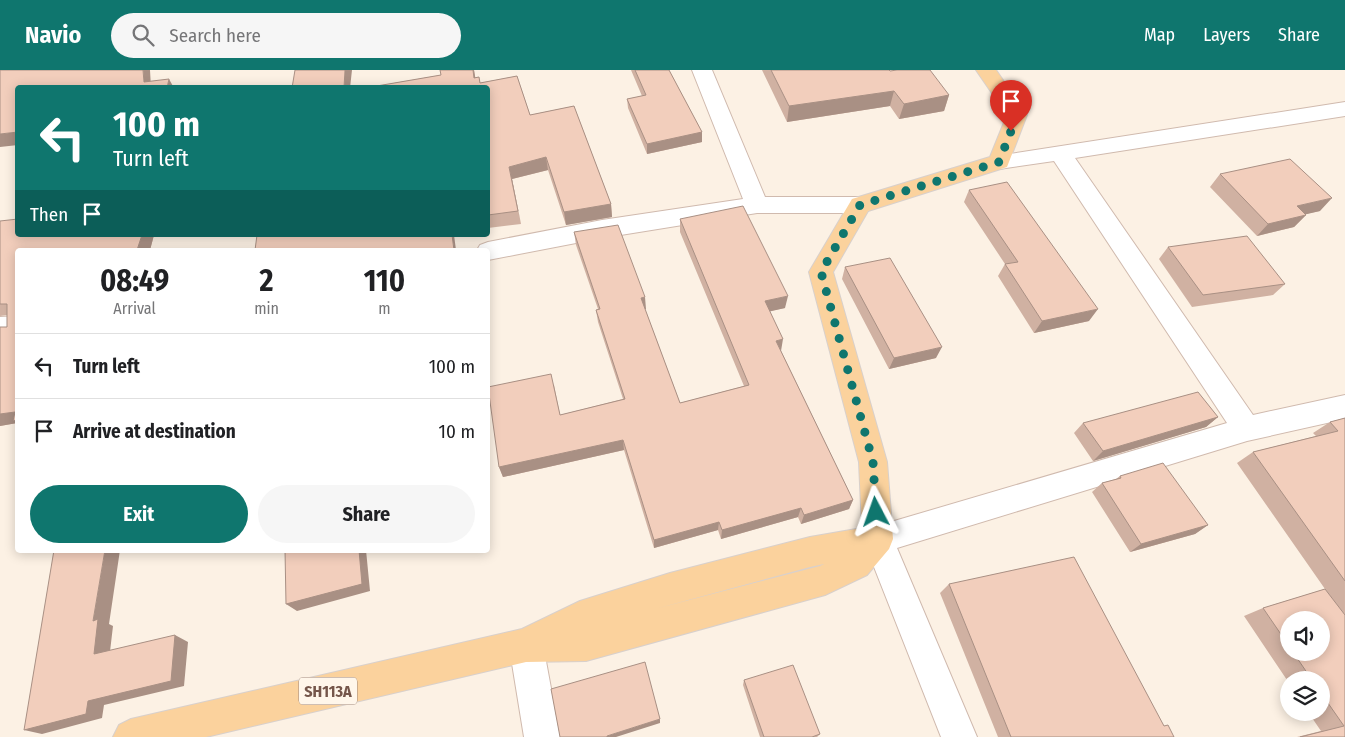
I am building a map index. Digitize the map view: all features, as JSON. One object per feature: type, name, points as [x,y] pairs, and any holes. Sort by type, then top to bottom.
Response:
[{"type":"main road","points":[[878,539],[873,462],[821,272],[860,205],[999,162],[1017,115],[986,70]]},
{"type":"main road","name":"SH113A","points":[[131,737],[526,645],[586,644],[825,580],[856,564],[878,539]]},
{"type":"street","points":[[702,70],[757,205]]},
{"type":"street","points":[[999,162],[1345,109]]},
{"type":"street","points":[[1060,153],[1247,429]]},
{"type":"street","points":[[490,251],[602,229],[757,205],[860,205]]},
{"type":"street","points":[[0,327],[15,326]]},
{"type":"street","points":[[959,737],[878,539],[1247,429],[1345,407]]},
{"type":"street","points":[[526,645],[542,737]]},
{"type":"building","points":[[0,70],[143,70],[144,82],[169,79],[168,85],[15,85],[15,132],[0,134]]},
{"type":"building","points":[[295,70],[345,70],[344,85],[292,85]]},
{"type":"building","points":[[440,70],[473,70],[474,78],[479,77],[480,83],[517,76],[530,115],[574,106],[611,204],[564,212],[546,157],[509,167],[518,211],[490,215],[490,85],[383,85],[441,75]]},
{"type":"building","points":[[635,70],[669,70],[702,132],[647,144],[627,99],[646,95]]},
{"type":"building","points":[[771,70],[930,70],[949,95],[904,104],[894,91],[789,106]]},
{"type":"building","points":[[1290,159],[1332,198],[1297,206],[1306,215],[1268,224],[1220,174]]},
{"type":"building","points":[[1007,182],[1098,309],[1042,321],[1005,264],[1018,262],[969,190]]},
{"type":"building","points":[[743,206],[788,296],[765,301],[783,339],[776,341],[853,500],[804,515],[801,508],[722,530],[719,522],[654,540],[623,440],[499,467],[490,402],[490,387],[551,374],[560,415],[625,399],[596,310],[600,309],[574,232],[618,225],[645,297],[641,298],[680,403],[749,385],[680,219]]},
{"type":"building","points":[[15,219],[15,237],[141,237],[138,248],[15,248],[15,412],[0,414],[0,327],[7,327],[7,304],[0,304],[0,221]]},
{"type":"building","points":[[1247,236],[1285,284],[1203,295],[1168,247]]},
{"type":"building","points":[[257,237],[452,237],[454,248],[255,248]]},
{"type":"building","points":[[890,258],[942,347],[894,358],[845,267]]},
{"type":"building","points":[[1198,392],[1218,417],[1103,451],[1083,423]]},
{"type":"building","points":[[1345,418],[1345,581],[1253,452],[1338,431],[1330,422]]},
{"type":"building","points":[[1163,463],[1208,525],[1141,544],[1102,483]]},
{"type":"building","points":[[54,553],[104,553],[93,621],[98,619],[94,654],[175,635],[171,681],[88,701],[86,714],[24,730]]},
{"type":"building","points":[[285,553],[359,553],[362,584],[286,604]]},
{"type":"building","points":[[1074,557],[1164,726],[1168,725],[1174,737],[1011,737],[949,584]]},
{"type":"building","points":[[1325,589],[1345,615],[1345,737],[1300,737],[1344,726],[1330,706],[1330,671],[1306,671],[1299,661],[1330,661],[1330,611],[1280,611],[1280,633],[1263,608]]},
{"type":"building","points":[[645,662],[660,719],[607,737],[560,737],[551,689]]},
{"type":"building","points":[[793,665],[820,734],[812,737],[764,737],[744,680]]},
{"type":"route","points":[[876,512],[873,462],[821,272],[860,205],[999,162],[1011,131]]}]
